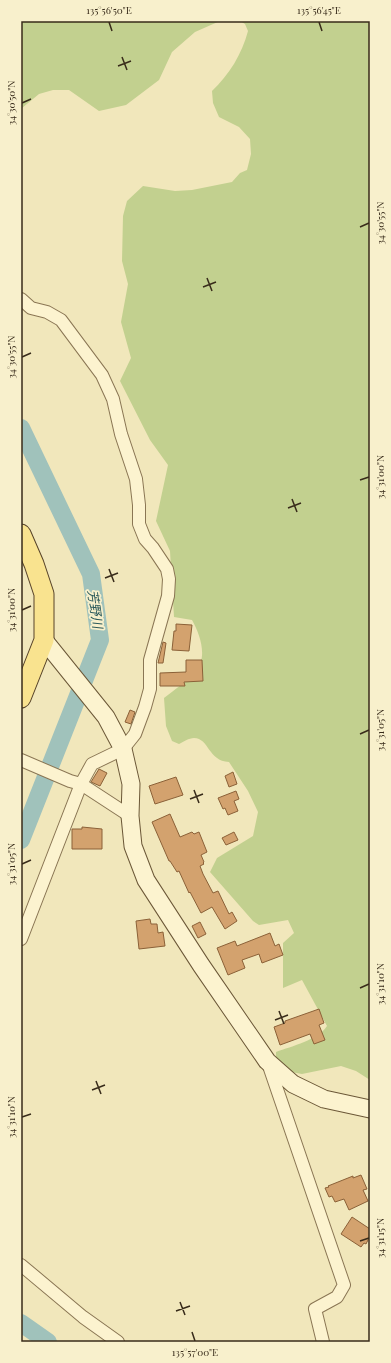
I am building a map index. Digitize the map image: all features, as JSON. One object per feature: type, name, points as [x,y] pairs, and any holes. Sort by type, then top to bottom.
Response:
[{"type":"main road","points":[[21,534],[34,564],[44,594],[46,643],[21,698]]},
{"type":"street","points":[[21,299],[32,308],[47,312],[61,320],[102,375],[113,399],[121,434],[136,479],[139,505],[139,524],[145,539],[167,569],[168,574],[168,596],[150,660],[150,689],[146,707],[135,734],[123,749],[92,764],[76,782],[21,940]]},
{"type":"street","points":[[46,643],[106,717],[123,749],[131,784],[130,816],[133,846],[146,880],[201,965],[267,1061],[293,1084],[324,1099],[370,1109]]},
{"type":"street","points":[[21,760],[76,782],[130,816]]},
{"type":"street","points":[[267,1061],[344,1285],[337,1297],[315,1309],[323,1342]]},
{"type":"street","points":[[21,1265],[84,1317],[118,1342]]},
{"type":"green space","points":[[21,21],[220,21],[195,32],[172,52],[159,80],[126,105],[99,111],[69,90],[53,90],[39,94],[22,108],[21,133]]},
{"type":"green space","points":[[240,21],[370,21],[370,1080],[356,1071],[341,1066],[302,1074],[286,1071],[276,1059],[276,1052],[311,1039],[323,1031],[327,1026],[302,980],[283,988],[283,943],[294,933],[288,920],[259,925],[253,921],[210,872],[217,858],[253,836],[258,812],[248,791],[229,762],[222,761],[217,758],[199,739],[190,739],[179,744],[172,741],[166,726],[164,698],[196,671],[202,659],[202,646],[198,632],[192,620],[174,617],[170,551],[156,521],[168,465],[150,440],[120,381],[131,358],[121,322],[128,284],[122,261],[123,216],[127,201],[143,186],[175,191],[192,190],[232,182],[240,173],[247,170],[251,154],[250,139],[239,127],[219,117],[213,103],[212,91],[234,64],[242,48],[248,31],[245,24]]},
{"type":"building","points":[[176,624],[192,625],[189,651],[172,650]]},
{"type":"building","points":[[163,642],[166,643],[163,663],[158,663]]},
{"type":"building","points":[[186,660],[202,660],[203,681],[184,682],[185,686],[160,686],[160,673],[186,672]]},
{"type":"building","points":[[130,710],[135,712],[131,724],[125,722]]},
{"type":"building","points":[[99,769],[107,773],[100,786],[91,782]]},
{"type":"building","points":[[233,772],[237,784],[229,787],[225,776]]},
{"type":"building","points":[[176,777],[183,795],[155,804],[149,786]]},
{"type":"building","points":[[236,791],[239,799],[234,801],[238,811],[228,815],[225,808],[223,809],[218,798]]},
{"type":"building","points":[[170,814],[180,837],[192,832],[194,834],[199,832],[207,852],[201,855],[204,862],[204,864],[200,866],[203,874],[213,893],[218,891],[229,914],[232,912],[237,921],[225,929],[212,907],[201,913],[190,892],[189,893],[179,871],[177,872],[169,861],[152,822]]},
{"type":"building","points":[[82,827],[102,829],[102,849],[72,849],[72,829],[82,829]]},
{"type":"building","points":[[234,832],[238,840],[226,845],[222,838]]},
{"type":"building","points":[[150,919],[151,924],[157,924],[158,933],[163,932],[165,946],[139,949],[136,921]]},
{"type":"building","points":[[200,922],[206,934],[198,938],[192,926]]},
{"type":"building","points":[[270,933],[275,946],[279,944],[283,955],[262,963],[259,954],[242,960],[245,968],[228,975],[217,948],[235,941],[237,946]]},
{"type":"building","points":[[319,1009],[324,1023],[319,1025],[325,1040],[314,1044],[310,1034],[280,1045],[274,1027],[285,1023],[285,1021]]},
{"type":"building","points":[[361,1175],[367,1189],[363,1190],[368,1201],[349,1210],[344,1199],[335,1202],[332,1196],[329,1197],[325,1188],[353,1176],[353,1178]]},
{"type":"building","points":[[352,1217],[370,1229],[370,1236],[366,1244],[364,1243],[361,1247],[341,1234]]},
{"type":"waterway","name":"芳野川","points":[[21,428],[91,574],[100,640],[21,840]]},
{"type":"waterway","name":"芳野川","points":[[21,1323],[48,1342]]}]
